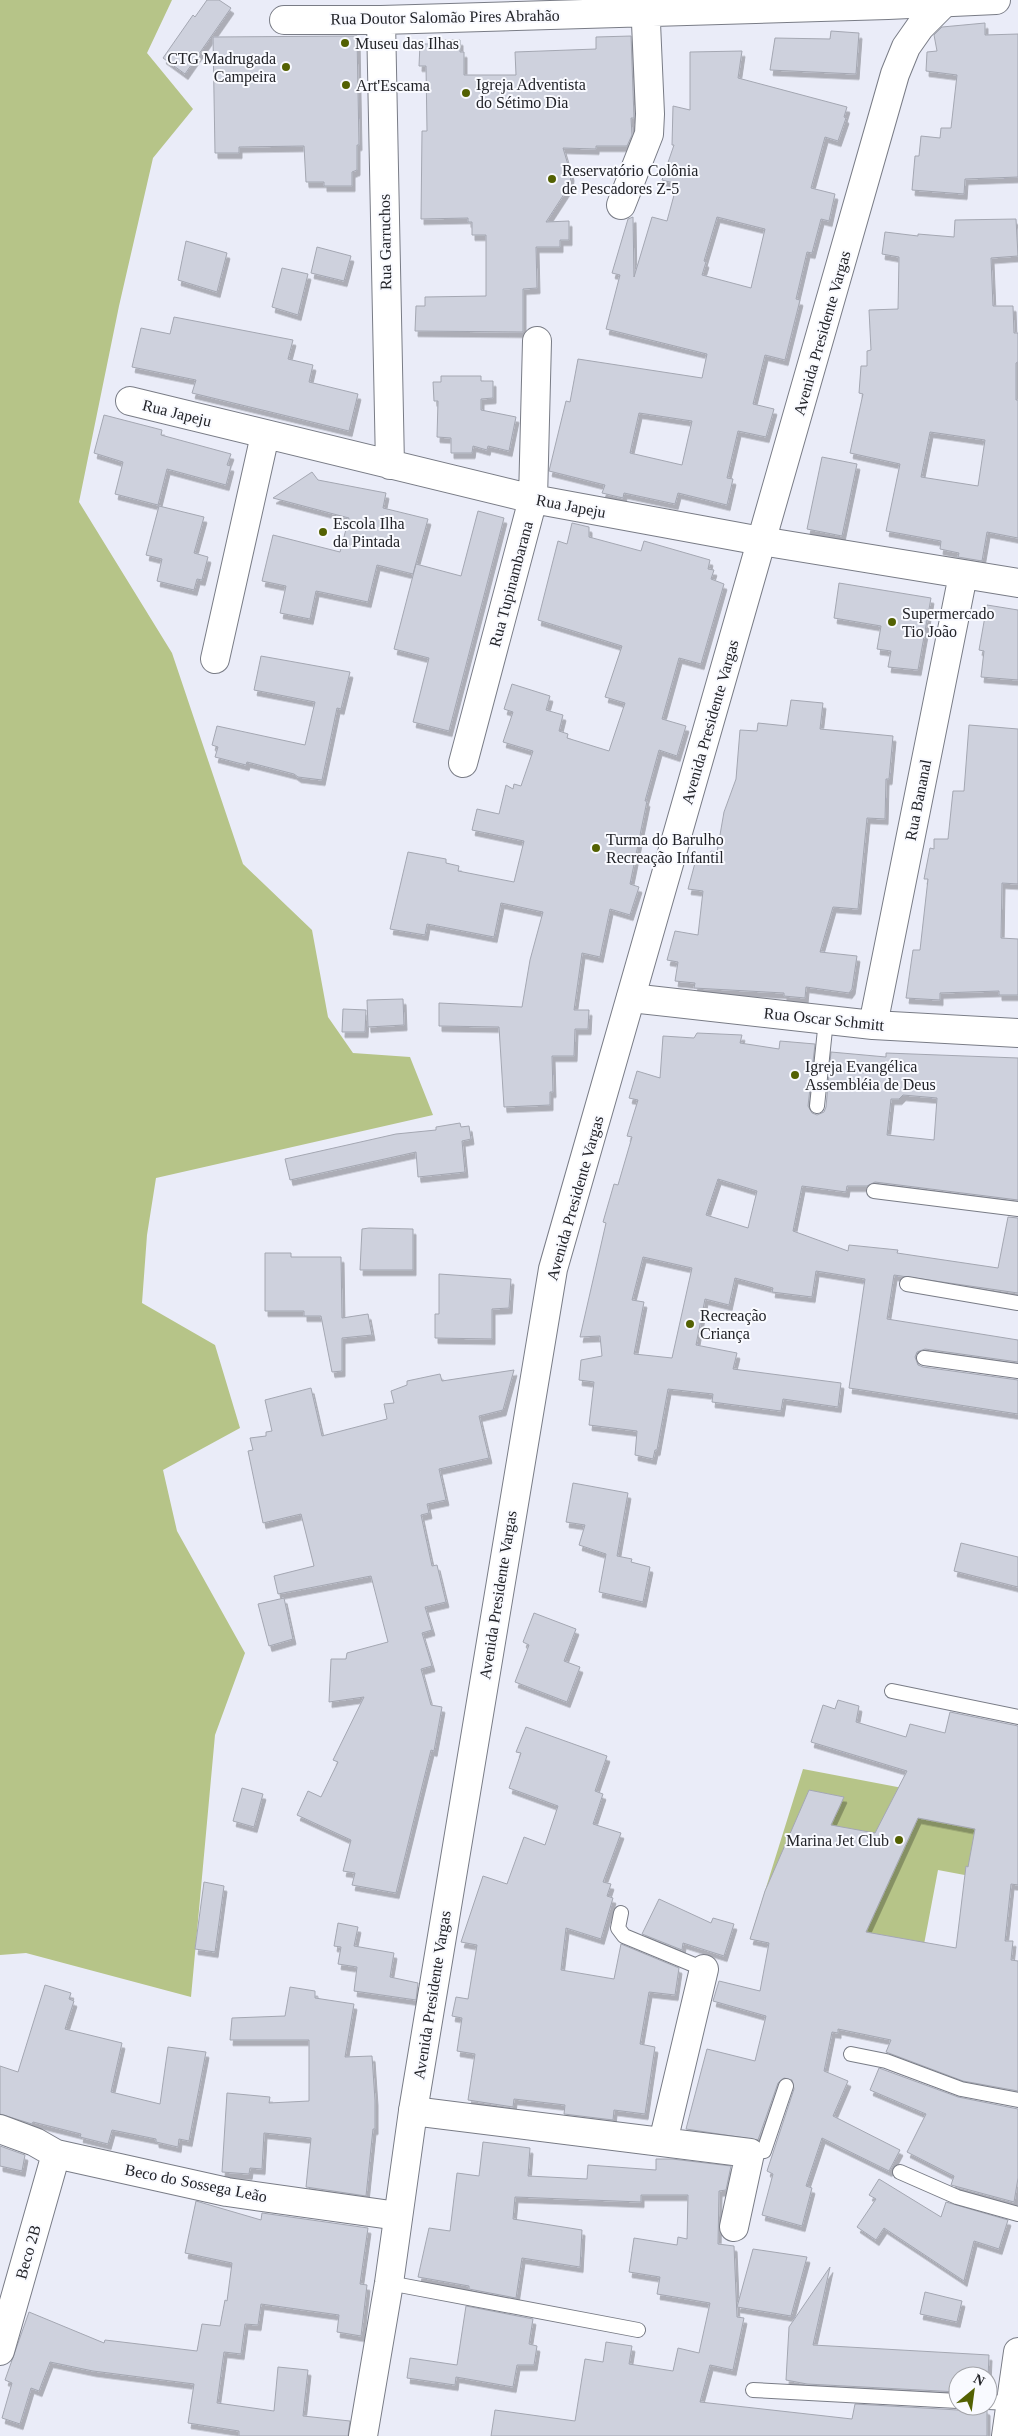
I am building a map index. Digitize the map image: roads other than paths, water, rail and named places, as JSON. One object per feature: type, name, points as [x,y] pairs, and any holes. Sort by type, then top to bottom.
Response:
[{"type":"street","name":"Rua Doutor Salomão Pires Abrahão","points":[[284,20],[381,20],[645,6],[996,0]]},
{"type":"street","name":"Avenida Presidente Vargas","points":[[363,2436],[390,2283],[413,2111],[553,1269],[895,74],[906,47],[920,27],[946,2]]},
{"type":"street","points":[[621,205],[649,134],[650,114],[645,6]]},
{"type":"street","name":"Rua Garruchos","points":[[381,20],[390,465]]},
{"type":"street","name":"Rua Tupinambarana","points":[[463,763],[533,499],[537,341]]},
{"type":"street","name":"Rua Japeju","points":[[130,401],[533,499],[761,541],[1018,583]]},
{"type":"street","points":[[215,659],[265,435]]},
{"type":"street","name":"Rua Bananal","points":[[873,1025],[963,575]]},
{"type":"street","name":"Rua Oscar Schmitt","points":[[631,998],[873,1025],[1018,1032]]},
{"type":"street","points":[[663,2142],[704,1969]]},
{"type":"street","points":[[413,2111],[750,2153],[734,2227]]},
{"type":"street","name":"Beco do Sossega Leão","points":[[0,2129],[35,2142],[56,2154],[227,2192],[398,2216]]},
{"type":"street","name":"Beco 2B","points":[[0,2351],[56,2154]]},
{"type":"street","points":[[1006,2419],[1018,2352]]},
{"type":"lane","points":[[816,1106],[826,1020]]},
{"type":"lane","points":[[874,1192],[1018,1209]]},
{"type":"lane","points":[[907,1284],[1018,1303]]},
{"type":"lane","points":[[924,1358],[1018,1371]]},
{"type":"lane","points":[[892,1691],[1018,1716]]},
{"type":"lane","points":[[621,1913],[618,1928],[624,1936],[704,1969]]},
{"type":"lane","points":[[851,2054],[886,2061],[961,2089],[1018,2100]]},
{"type":"lane","points":[[750,2153],[764,2152],[786,2086]]},
{"type":"lane","points":[[900,2172],[957,2197],[1018,2214]]},
{"type":"lane","points":[[390,2283],[638,2330]]},
{"type":"lane","points":[[753,2390],[948,2400]]},
{"type":"place","name":"Museu das Ilhas","points":[[345,43]]},
{"type":"place","name":"CTG Madrugada Campeira","points":[[286,67]]},
{"type":"place","name":"Art'Escama","points":[[346,85]]},
{"type":"place","name":"Igreja Adventista do Sétimo Dia","points":[[466,93]]},
{"type":"place","name":"Reservatório Colônia de Pescadores Z-5","points":[[552,179]]},
{"type":"place","name":"Escola Ilha da Pintada","points":[[323,532]]},
{"type":"place","name":"Supermercado Tio João","points":[[892,622]]},
{"type":"place","name":"Turma do Barulho Recreação Infantil","points":[[596,848]]},
{"type":"place","name":"Igreja Evangélica Assembléia de Deus","points":[[795,1075]]},
{"type":"place","name":"Recreação Criança","points":[[690,1324]]},
{"type":"place","name":"Marina Jet Club","points":[[899,1840]]}]
